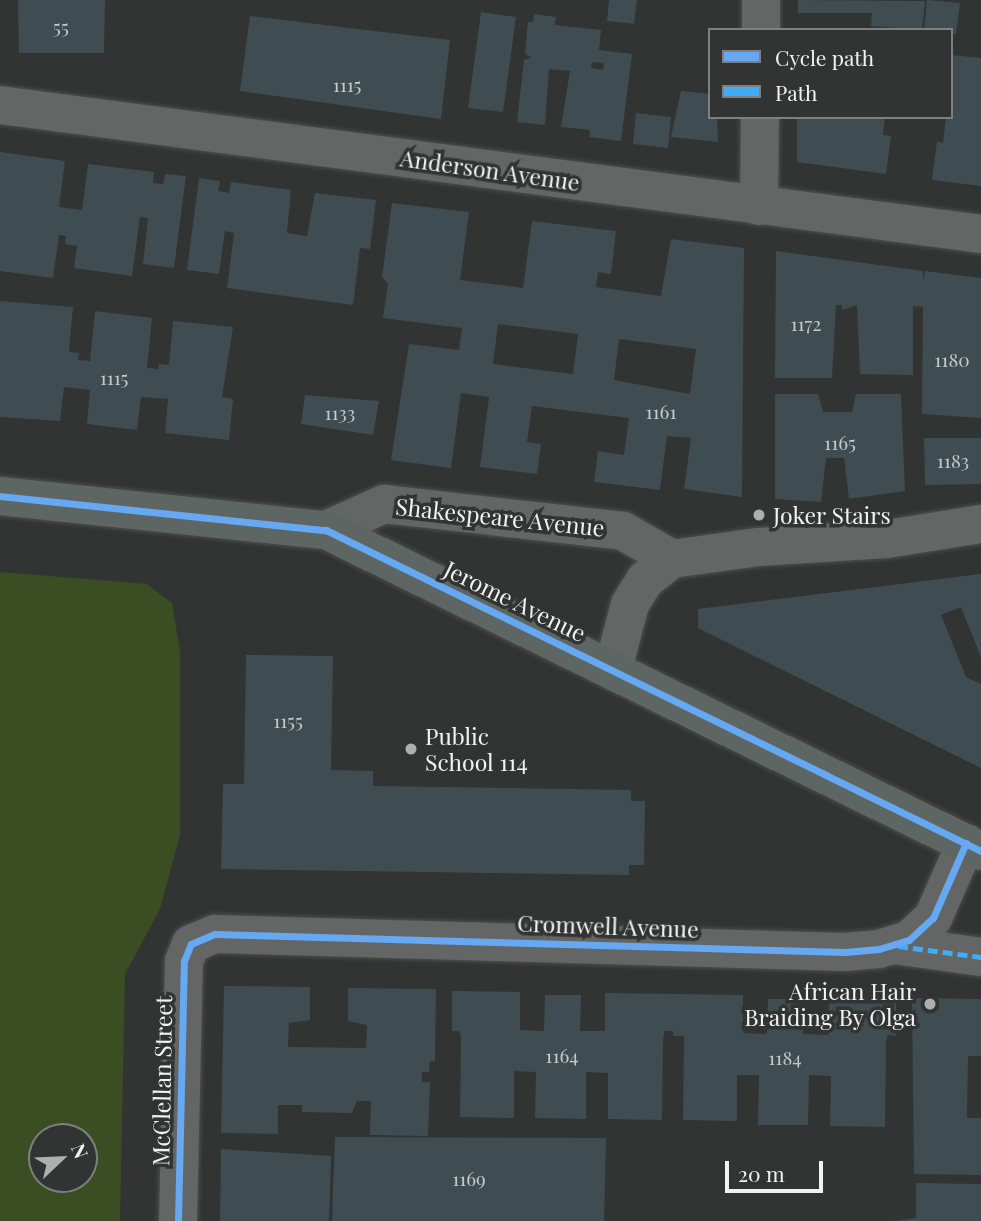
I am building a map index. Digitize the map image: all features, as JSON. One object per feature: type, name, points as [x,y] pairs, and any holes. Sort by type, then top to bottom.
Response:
[{"type":"main road","name":"Jerome Avenue","points":[[0,496],[326,530],[974,847]]},
{"type":"street","points":[[761,0],[761,28]]},
{"type":"street","name":"Anderson Avenue","points":[[0,105],[981,234]]},
{"type":"street","points":[[759,206],[760,119]]},
{"type":"street","name":"Shakespeare Avenue","points":[[326,530],[384,504],[623,531],[672,559]]},
{"type":"street","points":[[613,669],[630,604],[645,580],[672,559],[759,547],[887,538],[981,524]]},
{"type":"street","name":"Cromwell Avenue","points":[[191,944],[215,933],[845,952],[895,945],[909,940],[933,918],[974,847]]},
{"type":"street","name":"McClellan Street","points":[[178,1221],[184,961],[191,944]]},
{"type":"street","name":"Cromwell Avenue","points":[[895,945],[981,957]]},
{"type":"green space","points":[[0,572],[147,584],[172,603],[180,651],[180,835],[160,909],[125,974],[120,1221],[0,1221]]},
{"type":"building","points":[[18,0],[105,0],[104,53],[19,53]]},
{"type":"building","points":[[609,0],[637,0],[634,24],[607,21]]},
{"type":"building","points":[[798,0],[925,1],[922,28],[871,26],[872,13],[798,13]]},
{"type":"building","points":[[927,0],[960,3],[956,34],[953,34],[953,28],[924,28]]},
{"type":"building","points":[[481,12],[516,17],[503,112],[468,108]]},
{"type":"building","points":[[534,14],[556,17],[555,25],[601,30],[599,50],[632,54],[621,141],[589,137],[590,130],[561,127],[570,71],[549,69],[545,125],[517,122],[524,60],[531,58],[525,53],[528,22],[533,22]],"holes":[[[592,62],[604,63],[603,70],[591,68]]]},
{"type":"building","points":[[250,16],[450,40],[441,119],[240,91]]},
{"type":"building","points":[[953,55],[981,58],[981,186],[932,180],[937,141],[943,143],[946,119],[953,119]]},
{"type":"building","points":[[681,91],[708,94],[708,119],[717,119],[718,142],[671,137]]},
{"type":"building","points":[[636,113],[671,117],[668,148],[633,144]]},
{"type":"building","points":[[797,119],[885,119],[883,135],[891,136],[886,174],[797,162]]},
{"type":"building","points":[[0,152],[65,161],[59,207],[82,210],[88,164],[154,172],[153,183],[163,184],[165,174],[186,176],[174,268],[143,264],[148,218],[140,217],[132,276],[74,268],[77,246],[65,244],[66,236],[59,235],[53,278],[0,271]]},
{"type":"building","points":[[199,178],[220,181],[218,191],[229,193],[231,182],[291,190],[287,233],[307,236],[315,193],[376,200],[370,249],[360,248],[353,305],[227,288],[234,233],[225,231],[219,274],[187,270]]},
{"type":"building","points":[[392,203],[469,212],[460,280],[523,288],[532,221],[616,231],[611,274],[598,272],[596,287],[661,296],[671,239],[744,248],[742,497],[684,489],[691,438],[667,436],[660,490],[594,482],[598,451],[624,455],[629,418],[532,406],[527,442],[541,444],[537,474],[480,467],[489,397],[461,393],[451,468],[391,460],[409,344],[459,350],[462,328],[383,318],[388,283],[382,277]],"holes":[[[498,324],[578,334],[573,374],[493,364]],[[619,339],[696,349],[690,394],[614,380]]]},
{"type":"building","points":[[776,251],[923,271],[923,282],[925,271],[981,278],[981,418],[922,414],[923,307],[913,306],[913,375],[860,374],[857,305],[842,310],[842,305],[836,305],[832,378],[775,378]]},
{"type":"building","points":[[0,301],[73,307],[69,352],[79,353],[78,360],[90,361],[95,311],[152,318],[147,368],[158,369],[159,364],[169,365],[173,321],[233,327],[222,397],[233,399],[229,440],[165,433],[168,399],[141,397],[137,430],[87,424],[90,390],[64,387],[60,421],[0,417]]},
{"type":"building","points":[[775,394],[818,394],[823,412],[852,412],[856,394],[901,394],[905,491],[849,499],[844,458],[826,458],[821,502],[775,499]]},
{"type":"building","points":[[305,395],[379,401],[373,435],[301,424]]},
{"type":"building","points":[[924,438],[981,438],[981,484],[925,485]]},
{"type":"building","points":[[981,574],[981,657],[961,607],[941,615],[966,677],[981,684],[981,768],[698,628],[698,609]]},
{"type":"building","points":[[246,655],[333,656],[331,770],[373,771],[373,786],[631,790],[631,801],[645,801],[644,865],[629,865],[629,875],[221,869],[223,784],[244,784]]},
{"type":"building","points":[[224,986],[310,987],[310,1020],[289,1023],[288,1047],[366,1048],[367,1025],[348,1021],[348,988],[436,989],[435,1061],[430,1061],[429,1072],[422,1072],[422,1082],[430,1082],[428,1136],[370,1135],[371,1101],[357,1101],[352,1113],[302,1112],[302,1105],[278,1105],[278,1134],[221,1133]]},
{"type":"building","points":[[452,991],[520,992],[520,1030],[544,1031],[545,995],[581,995],[580,1031],[605,1031],[605,993],[743,995],[743,1033],[767,1034],[768,999],[803,999],[803,1034],[828,1035],[829,996],[896,997],[896,1036],[888,1035],[886,1041],[885,1127],[830,1126],[831,1076],[809,1075],[808,1125],[758,1125],[759,1075],[737,1075],[737,1121],[683,1120],[684,1036],[673,1036],[673,1031],[665,1031],[663,1040],[662,1120],[608,1119],[608,1073],[586,1072],[586,1119],[535,1118],[536,1072],[514,1071],[514,1118],[460,1117],[461,1037],[459,1031],[452,1031]]},
{"type":"building","points":[[912,998],[981,999],[981,1056],[968,1056],[967,1118],[981,1118],[981,1175],[914,1174]]},
{"type":"building","points":[[335,1137],[606,1138],[604,1221],[332,1221]]},
{"type":"building","points":[[221,1149],[331,1156],[329,1221],[220,1221]]},
{"type":"building","points":[[916,1183],[981,1184],[981,1221],[894,1221],[916,1218]]},
{"type":"marked path","points":[[898,946],[981,957]]},
{"type":"cycle path","points":[[0,496],[326,530],[981,851]]},
{"type":"cycle path","points":[[178,1221],[184,961],[191,944],[215,934],[845,952],[879,949],[909,940],[933,918],[966,843]]},
{"type":"place","name":"Joker Stairs","points":[[759,515]]},
{"type":"place","name":"Public School 114","points":[[411,749]]},
{"type":"place","name":"African Hair Braiding By Olga","points":[[930,1004]]}]
